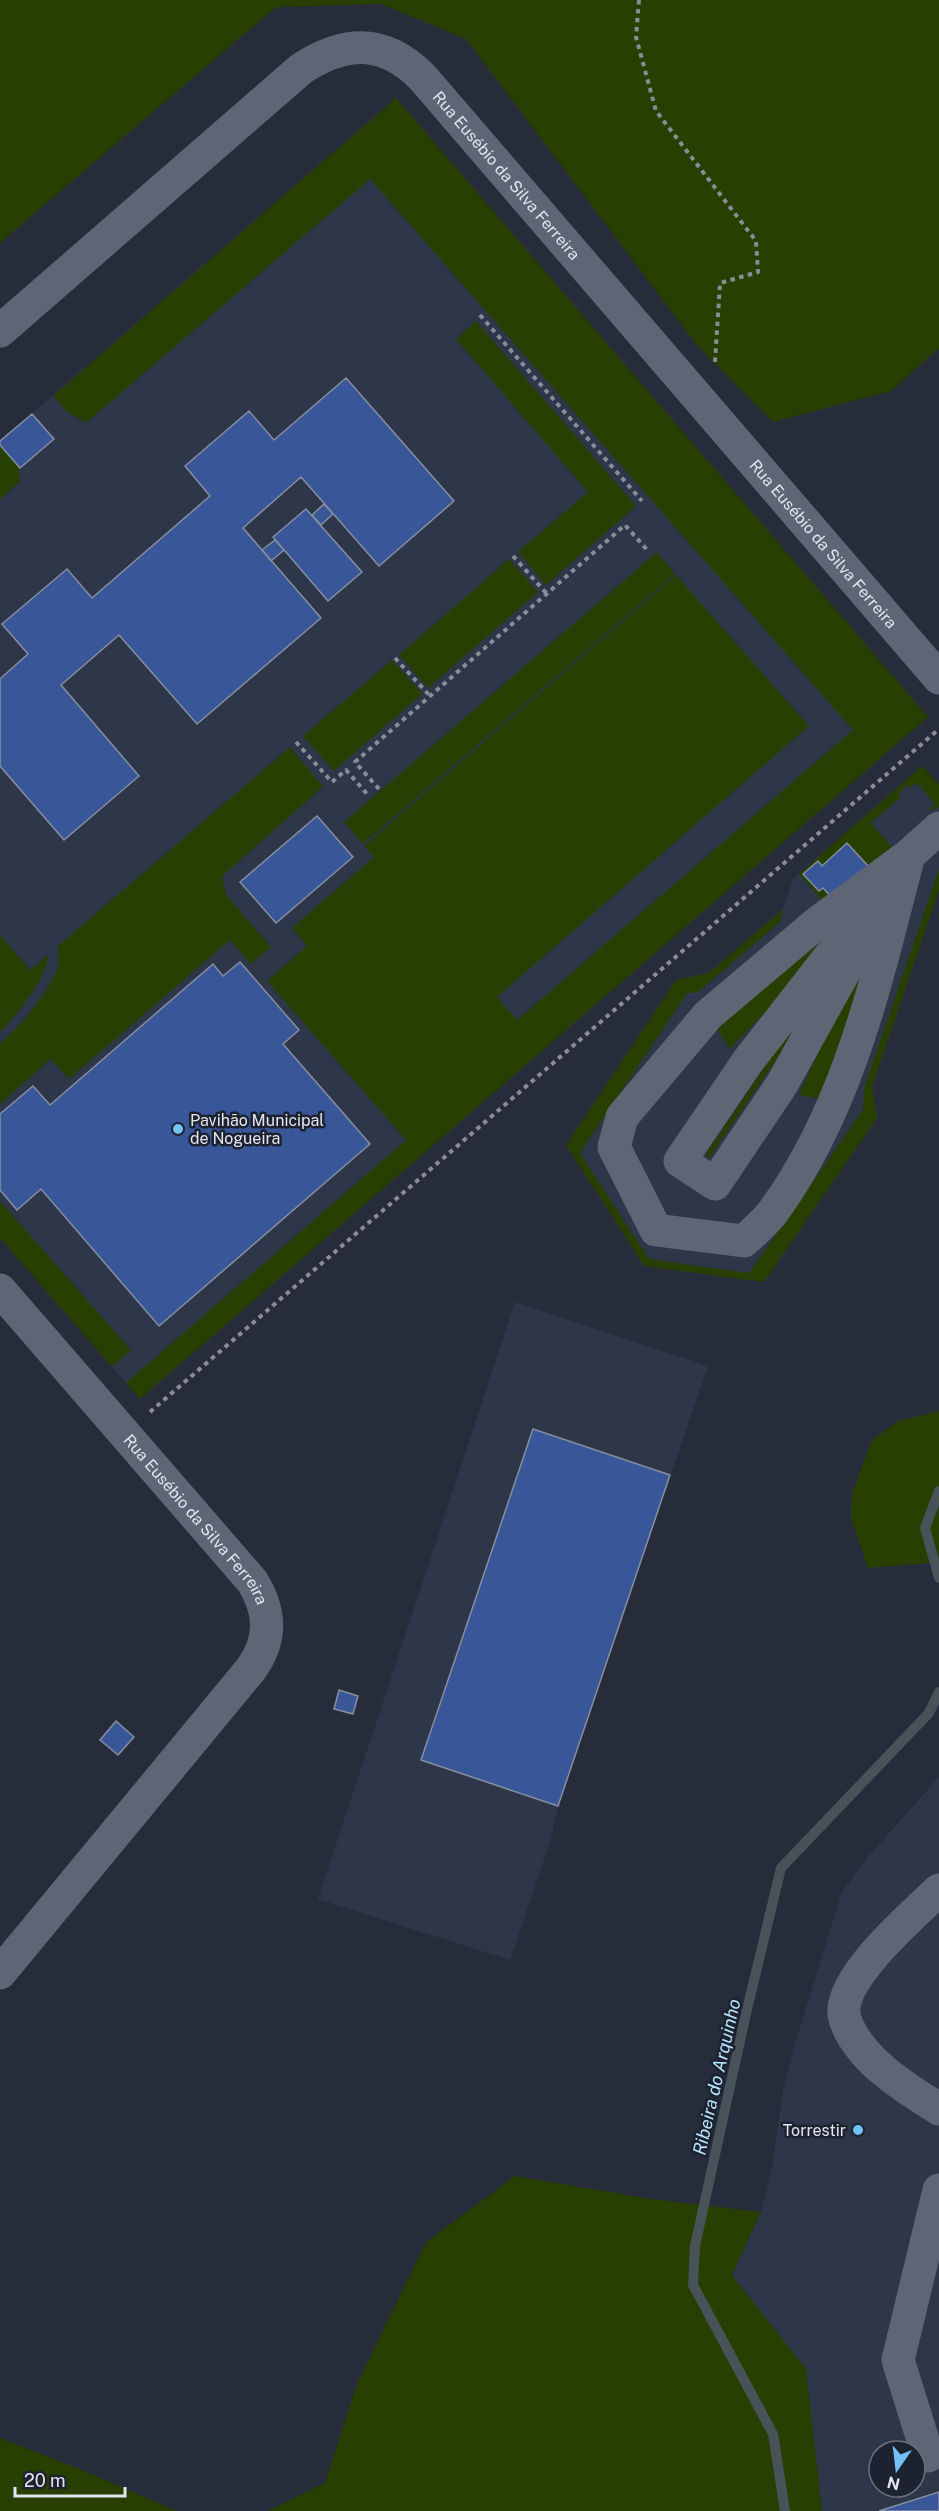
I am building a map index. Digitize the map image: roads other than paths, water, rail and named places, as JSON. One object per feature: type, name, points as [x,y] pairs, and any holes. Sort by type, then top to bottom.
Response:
[{"type":"street","name":"Rua Eusébio da Silva Ferreira","points":[[0,331],[301,69],[319,57],[345,48],[376,49],[403,59],[423,78],[939,678]]},
{"type":"street","points":[[909,855],[879,970],[841,1086],[821,1134],[772,1213],[744,1241],[656,1230],[614,1147],[622,1117],[708,1015],[817,923],[909,855],[939,828]]},
{"type":"street","points":[[909,855],[782,1084],[715,1184],[680,1161],[748,1061],[909,855]]},
{"type":"street","name":"Rua Eusébio da Silva Ferreira","points":[[0,1290],[252,1581],[263,1600],[268,1629],[260,1658],[0,1973]]},
{"type":"street","points":[[939,1890],[864,1966],[848,1992],[844,2014],[853,2037],[881,2069],[939,2109]]},
{"type":"street","points":[[928,2456],[897,2360],[939,2190]]},
{"type":"waterway","name":"Ribeira do Arquinho","points":[[939,1491],[925,1528],[939,1578]]},
{"type":"waterway","name":"Ribeira do Arquinho","points":[[785,2511],[773,2434],[693,2285],[695,2246],[745,2018],[781,1868],[929,1713],[939,1692]]},
{"type":"place","name":"Pavihão Municipal de Nogueira","points":[[178,1129]]},
{"type":"place","name":"Torrestir","points":[[858,2130]]}]
